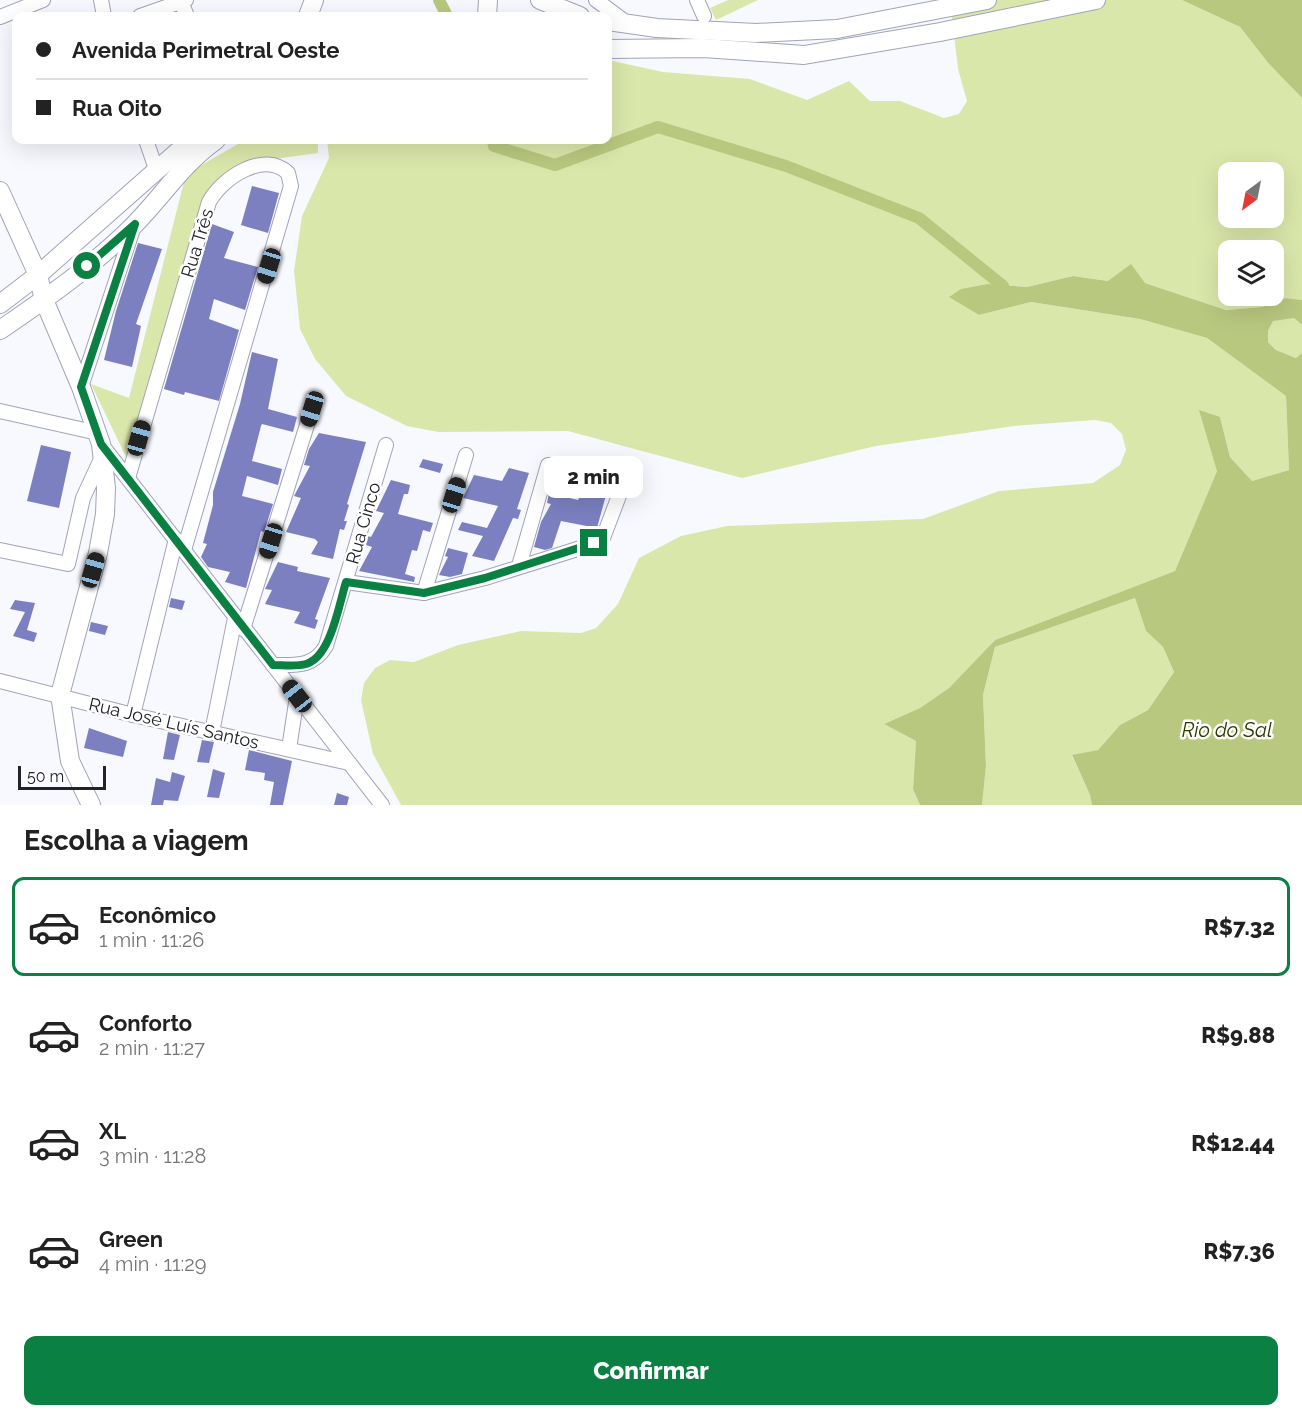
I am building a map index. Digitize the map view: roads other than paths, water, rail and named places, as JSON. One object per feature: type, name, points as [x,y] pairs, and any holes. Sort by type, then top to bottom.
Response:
[{"type":"main road","points":[[540,0],[570,12]]},
{"type":"main road","points":[[612,22],[630,26],[756,33],[837,29],[987,0]]},
{"type":"main road","points":[[612,49],[703,48],[804,55],[940,32],[1096,0]]},
{"type":"main road","points":[[0,304],[38,275],[186,144]]},
{"type":"main road","points":[[0,330],[44,300],[98,258],[135,224],[181,170],[211,144]]},
{"type":"main road","points":[[0,191],[38,275],[44,300],[81,387],[100,444],[106,502],[103,527],[60,695],[70,761],[91,805]]},
{"type":"street","points":[[0,17],[25,3],[44,0]]},
{"type":"street","points":[[596,0],[612,12]]},
{"type":"street","points":[[697,0],[704,16]]},
{"type":"street","points":[[151,12],[183,1]]},
{"type":"street","points":[[612,12],[630,26]]},
{"type":"street","points":[[147,144],[156,169]]},
{"type":"street","name":"Rua Três","points":[[128,478],[209,202],[217,189],[234,176],[258,166],[276,165],[288,173],[291,186],[180,545],[133,715]]},
{"type":"street","points":[[81,387],[135,224]]},
{"type":"street","points":[[212,732],[239,623],[312,409]]},
{"type":"street","points":[[0,411],[100,444],[382,805]]},
{"type":"street","points":[[0,550],[68,564],[100,444]]},
{"type":"street","name":"Rua Cinco","points":[[273,665],[305,664],[318,658],[326,646],[386,445]]},
{"type":"street","points":[[424,593],[466,455]]},
{"type":"street","points":[[519,566],[548,465]]},
{"type":"street","points":[[346,582],[424,593],[485,578],[586,546],[603,538],[628,472]]},
{"type":"street","name":"Rua José Luís Santos","points":[[0,681],[133,715],[349,763]]},
{"type":"street","points":[[289,749],[297,696]]},
{"type":"water","points":[[1182,0],[1302,0],[1302,98],[1269,64],[1240,27]]},
{"type":"water","name":"Rio do Sal","points":[[1131,264],[1145,283],[1226,310],[1284,306],[1286,298],[1302,300],[1302,325],[1294,318],[1273,321],[1268,331],[1268,342],[1276,350],[1296,358],[1302,353],[1302,805],[1092,805],[1090,795],[1072,755],[1098,750],[1120,725],[1148,710],[1174,672],[1163,647],[1146,631],[1135,598],[995,647],[983,695],[986,766],[982,805],[920,805],[913,789],[916,741],[884,724],[920,708],[949,688],[995,640],[1175,571],[1217,471],[1199,410],[1220,417],[1230,457],[1252,481],[1289,470],[1286,396],[1207,338],[1140,319],[1031,302],[979,315],[949,297],[961,289],[988,284],[1027,287],[1073,276],[1108,281]]},
{"type":"waterway","points":[[439,0],[445,12]]},
{"type":"waterway","points":[[612,144],[658,127],[786,166],[919,218],[1003,286]]},
{"type":"waterway","points":[[494,144],[555,165],[612,144]]}]
